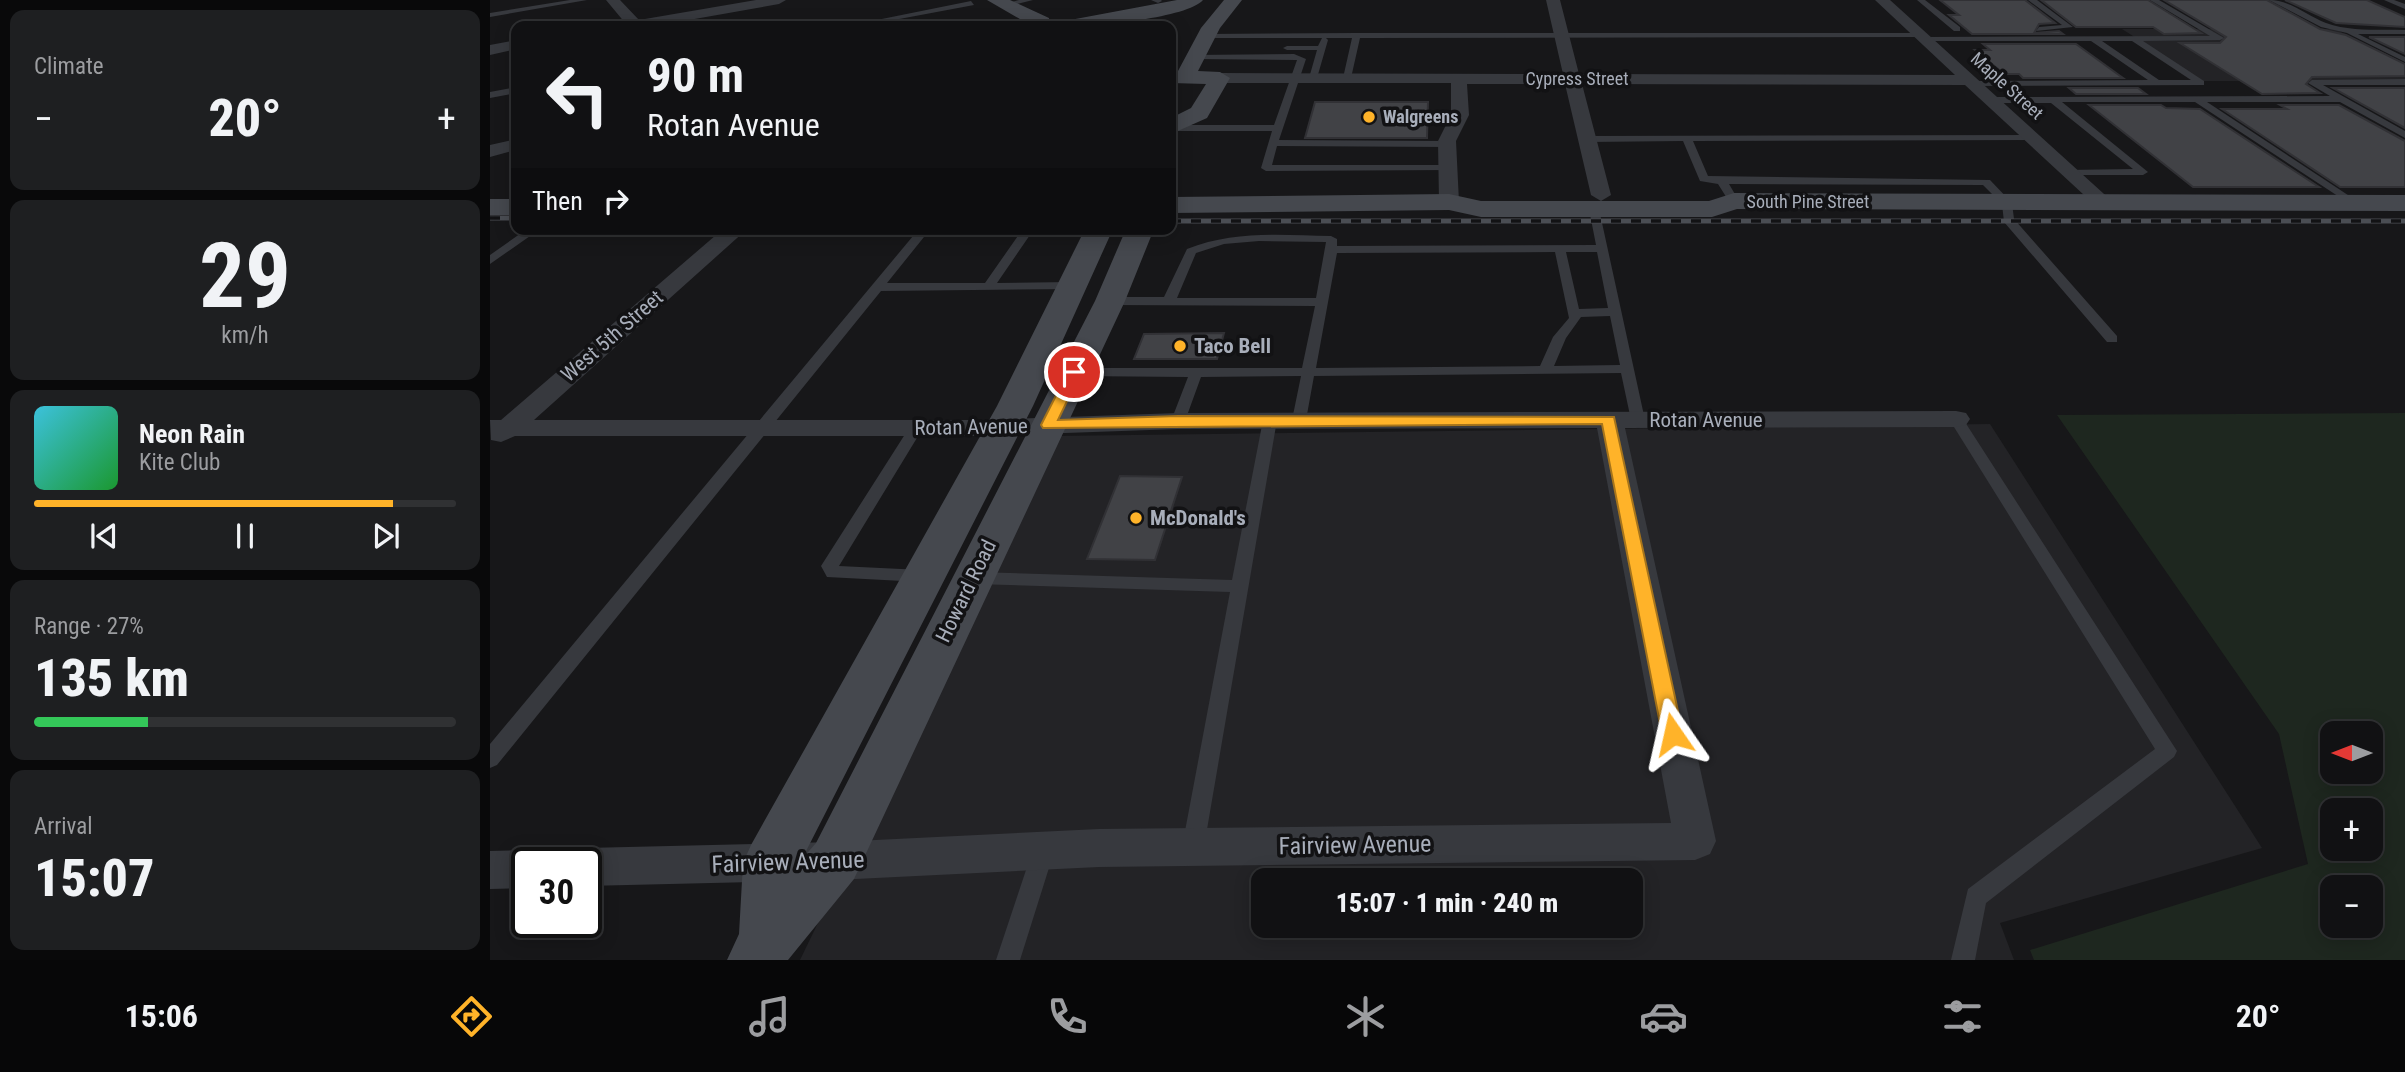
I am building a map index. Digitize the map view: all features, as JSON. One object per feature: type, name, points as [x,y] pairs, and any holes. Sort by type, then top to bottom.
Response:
[{"type":"main road","points":[[1178,77],[1218,17],[1231,8],[1233,0]]},
{"type":"main road","points":[[968,1],[1002,21]]},
{"type":"main road","points":[[1123,19],[1155,3],[1189,2],[1209,8],[1218,17]]},
{"type":"main road","points":[[1000,3],[1040,21]]},
{"type":"main road","name":"Cypress Street","points":[[1178,77],[1220,78]]},
{"type":"main road","points":[[1176,124],[1199,113],[1220,78]]},
{"type":"main road","name":"South Pine Street","points":[[1176,205],[1456,204],[1481,209],[1597,202],[1712,209],[1727,194],[1999,194],[2104,203],[2405,203]]},
{"type":"main road","points":[[490,207],[511,207]]},
{"type":"main road","name":"Howard Road","points":[[763,949],[771,863],[1003,427],[1096,235]]},
{"type":"main road","name":"Howard Road","points":[[763,949],[835,861],[1110,301],[1138,235]]},
{"type":"street","points":[[613,0],[630,21]]},
{"type":"street","points":[[662,21],[779,0]]},
{"type":"street","points":[[1553,0],[1589,139],[1597,202]]},
{"type":"street","name":"Maple Street","points":[[1882,0],[2104,203]]},
{"type":"street","points":[[490,50],[511,47]]},
{"type":"street","name":"Cypress Street","points":[[1220,78],[1972,82]]},
{"type":"street","points":[[1456,204],[1448,168],[1447,144],[1460,115],[1459,79]]},
{"type":"street","points":[[490,151],[511,146]]},
{"type":"street","name":"West 5th Street","points":[[496,433],[729,235]]},
{"type":"street","name":"Rotan Avenue","points":[[496,433],[1003,427],[1270,420],[1956,419]]},
{"type":"street","name":"Fairview Avenue","points":[[602,867],[1193,847],[1695,841],[1623,420]]},
{"type":"street","points":[[490,870],[511,869]]},
{"type":"lane","points":[[490,15],[583,0]]},
{"type":"lane","points":[[1000,3],[1029,0]]},
{"type":"lane","points":[[1921,0],[1956,29]]},
{"type":"lane","points":[[1920,34],[1956,29],[2068,27],[2032,0]]},
{"type":"lane","points":[[1200,47],[1326,35],[1920,34],[2093,39],[2220,38],[2154,0]]},
{"type":"lane","points":[[2273,0],[2323,24],[2348,31],[2405,60]]},
{"type":"lane","points":[[2388,0],[2405,7]]},
{"type":"lane","points":[[874,21],[968,1]]},
{"type":"lane","points":[[2348,31],[2405,32]]},
{"type":"lane","points":[[1313,78],[1326,35]]},
{"type":"lane","points":[[1347,78],[1357,35]]},
{"type":"lane","points":[[2093,39],[2157,83]]},
{"type":"lane","points":[[1972,82],[2201,83],[2134,39]]},
{"type":"lane","points":[[1200,47],[1322,48]]},
{"type":"lane","points":[[1200,47],[1302,59],[1293,79],[1266,168],[1448,168]]},
{"type":"lane","points":[[2405,82],[2312,83],[2405,135]]},
{"type":"lane","points":[[490,95],[511,91]]},
{"type":"lane","points":[[1992,100],[2342,99]]},
{"type":"lane","points":[[2053,100],[2143,172],[2070,172]]},
{"type":"lane","points":[[2199,100],[2353,203]]},
{"type":"lane","points":[[1176,127],[1277,128]]},
{"type":"lane","points":[[1589,139],[2032,137]]},
{"type":"lane","points":[[1687,139],[1704,179],[1727,194]]},
{"type":"lane","points":[[1273,143],[1447,144]]},
{"type":"lane","points":[[1999,194],[2008,220],[2112,340]]},
{"type":"lane","points":[[1597,202],[1601,248],[1627,369],[1623,420]]},
{"type":"lane","points":[[490,260],[526,235]]},
{"type":"lane","points":[[490,759],[920,235]]},
{"type":"lane","points":[[989,286],[1024,235]]},
{"type":"lane","points":[[1169,301],[1191,251],[1209,242],[1237,239],[1331,239],[1332,250],[1299,420]]},
{"type":"lane","points":[[1332,250],[1601,248]]},
{"type":"lane","points":[[1545,370],[1559,337],[1575,318],[1560,249]]},
{"type":"lane","points":[[877,287],[1071,286]]},
{"type":"lane","points":[[1110,301],[1322,302]]},
{"type":"lane","points":[[1574,313],[1614,312]]},
{"type":"lane","points":[[1074,372],[1627,369]]},
{"type":"lane","points":[[1178,421],[1196,373]]},
{"type":"lane","points":[[1956,419],[2167,751],[1976,897],[1963,960]]},
{"type":"lane","points":[[1193,847],[1270,420]]},
{"type":"lane","points":[[916,428],[830,566],[832,573],[845,576],[925,576]]},
{"type":"lane","points":[[972,578],[1241,586]]},
{"type":"lane","points":[[1007,960],[1043,852]]},
{"type":"shaded area","points":[[2122,29],[2335,29],[2405,63],[2405,81],[2203,81]]},
{"type":"shaded area","points":[[2405,413],[2405,960],[2034,960],[2030,950],[2308,864],[2279,734],[2057,415]]},
{"type":"shaded area","points":[[1990,424],[2262,848],[2000,923],[2014,960],[800,960],[1054,436]]},
{"type":"building","points":[[1940,0],[2025,0],[2055,23],[2039,24],[2034,33],[2059,31],[2063,34],[1972,34],[1949,15],[1959,15]]},
{"type":"building","points":[[2041,0],[2148,0],[2201,33],[2164,34],[2153,27],[2076,27]]},
{"type":"building","points":[[2164,0],[2267,0],[2320,29],[2346,35],[2405,64],[2405,76],[2312,77],[2306,84],[2320,93],[2262,94],[2180,43],[2220,43],[2226,37]]},
{"type":"building","points":[[2285,0],[2367,0],[2405,17],[2405,27],[2336,23]]},
{"type":"building","points":[[2369,37],[2405,37],[2405,54]]},
{"type":"building","points":[[1983,44],[2076,44],[2123,78],[2023,78],[2019,74],[2004,74],[1975,50],[1990,50]]},
{"type":"building","points":[[2069,88],[2138,88],[2146,94],[2076,94]]},
{"type":"building","points":[[2333,88],[2405,88],[2405,128]]},
{"type":"building","name":"Walgreens","points":[[1315,102],[1428,102],[1427,138],[1305,138]]},
{"type":"building","points":[[2089,105],[2161,105],[2166,108],[2200,109],[2319,187],[2193,187]]},
{"type":"building","points":[[2280,105],[2339,105],[2405,141],[2405,187],[2340,187],[2222,109],[2287,109]]},
{"type":"building","name":"Taco Bell","points":[[1224,333],[1217,359],[1134,359],[1144,334]]},
{"type":"building","name":"McDonald's","points":[[1120,476],[1182,477],[1155,560],[1087,559]]},
{"type":"railway","points":[[490,218],[511,218]]},
{"type":"railway","points":[[1176,221],[2405,221]]},
{"type":"place","name":"Walgreens","points":[[1369,117]]},
{"type":"place","name":"Taco Bell","points":[[1180,346]]},
{"type":"place","name":"McDonald's","points":[[1136,518]]},
{"type":"route","points":[[1074,372],[1048,425],[1178,421],[1609,420],[1673,734]]}]
